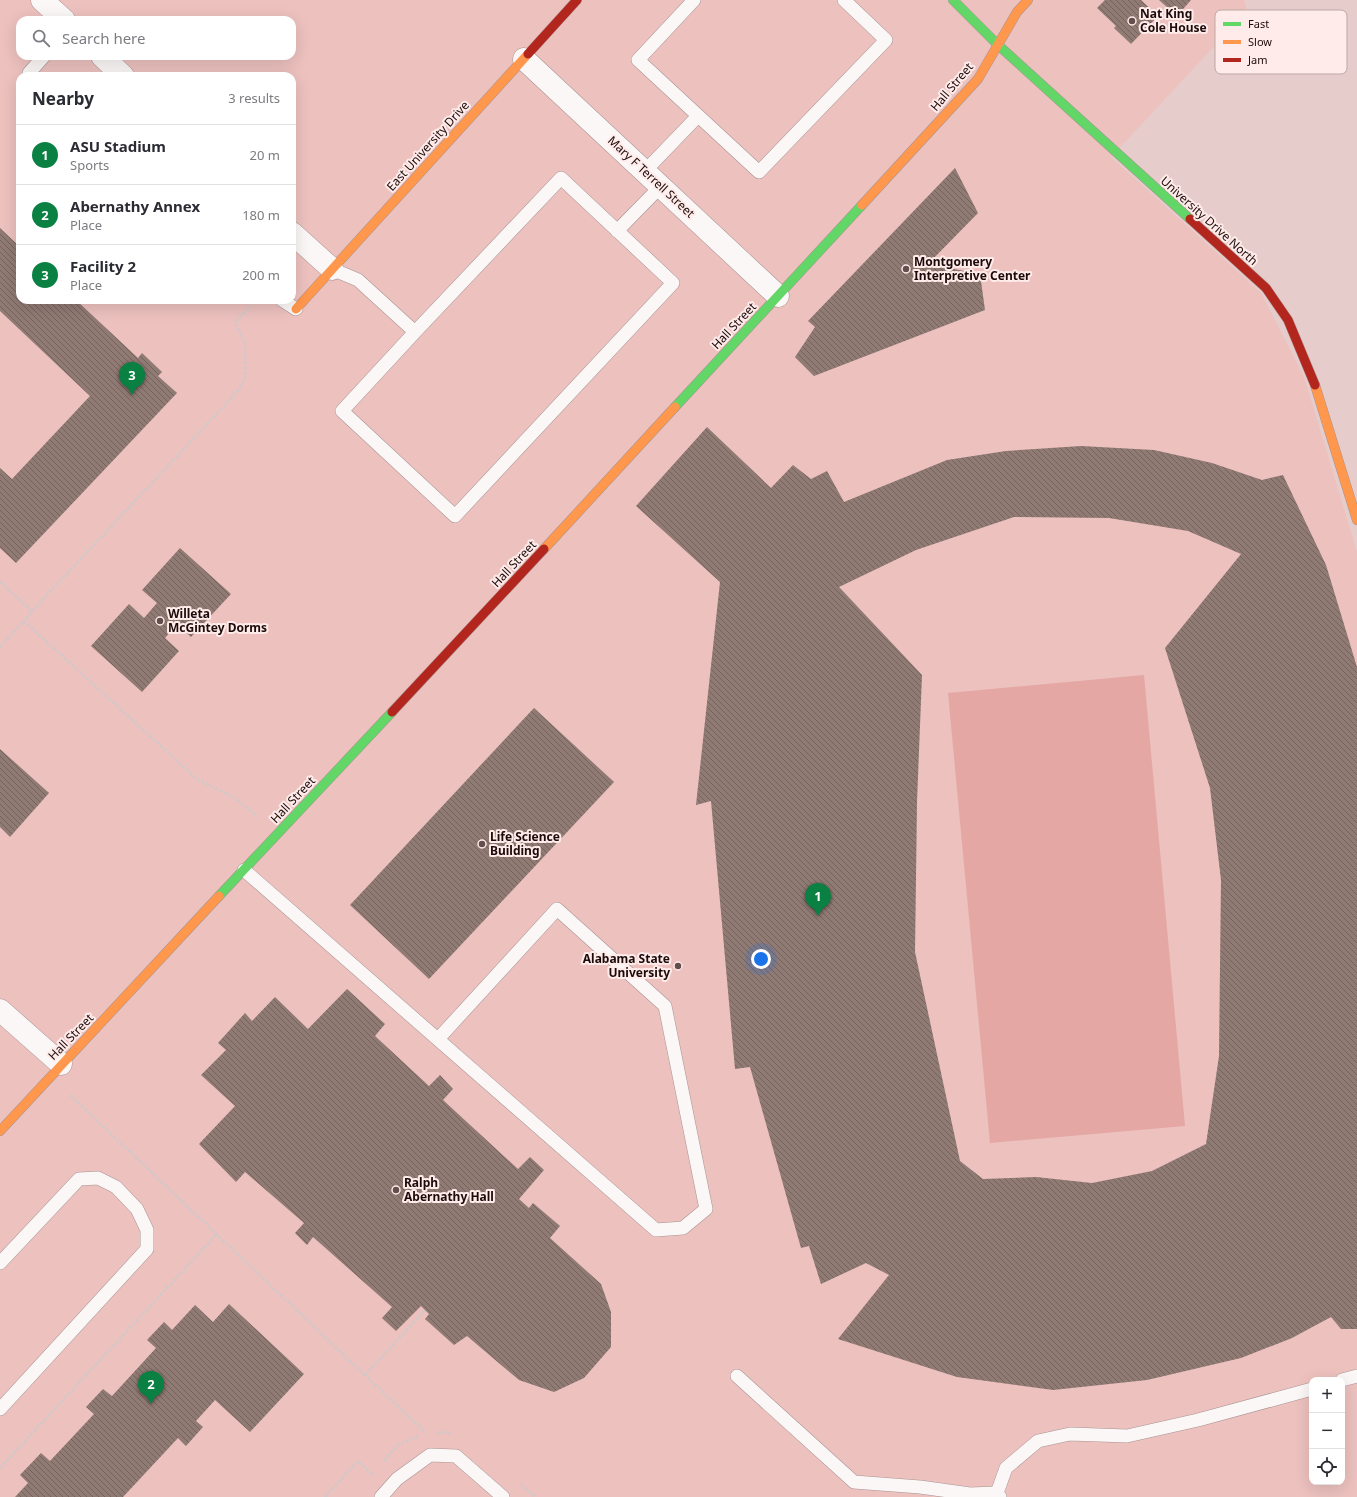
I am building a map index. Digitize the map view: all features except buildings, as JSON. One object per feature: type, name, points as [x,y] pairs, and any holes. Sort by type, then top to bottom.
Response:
[{"type":"street","points":[[42,0],[60,16]]},
{"type":"street","name":"East University Drive","points":[[296,309],[577,0]]},
{"type":"street","name":"University Drive North","points":[[953,0],[997,44],[1266,288],[1288,320],[1314,381],[1357,520]]},
{"type":"street","name":"Hall Street","points":[[0,1131],[60,1064],[244,870],[978,79],[1017,12],[1028,0]]},
{"type":"street","name":"Mary F Terrell Street","points":[[524,59],[778,296]]},
{"type":"street","points":[[106,60],[119,72]]},
{"type":"street","points":[[296,237],[332,269]]},
{"type":"street","points":[[0,1010],[60,1064]]},
{"type":"lane","points":[[694,0],[638,60],[759,172],[886,40],[844,0]]},
{"type":"lane","points":[[30,72],[40,60]]},
{"type":"lane","points":[[617,231],[698,116]]},
{"type":"lane","points":[[561,178],[673,282],[455,516],[342,411],[415,332],[561,178]]},
{"type":"lane","points":[[332,269],[358,280],[415,332]]},
{"type":"lane","points":[[288,304],[296,309]]},
{"type":"lane","points":[[244,870],[656,1230],[683,1228],[706,1209],[665,1006],[557,909],[438,1039]]},
{"type":"lane","points":[[0,1263],[79,1179],[98,1178],[116,1186],[137,1209],[147,1230],[147,1249],[0,1409]]},
{"type":"lane","points":[[737,1376],[854,1482],[920,1487],[970,1494],[999,1495],[1006,1468],[1038,1441],[1070,1434],[1127,1436],[1198,1420],[1309,1390]]},
{"type":"lane","points":[[1345,1379],[1357,1376]]},
{"type":"lane","points":[[381,1497],[397,1479],[430,1455],[456,1456],[503,1497]]},
{"type":"path","points":[[0,647],[237,392],[245,380],[245,344],[235,322],[253,304]]},
{"type":"path","points":[[0,582],[32,611]]},
{"type":"path","points":[[24,621],[198,780],[235,798],[256,816]]},
{"type":"path","points":[[70,1095],[426,1433]]},
{"type":"path","points":[[0,1468],[217,1234]]},
{"type":"path","points":[[365,1375],[425,1310]]},
{"type":"shaded area","name":"Alabama State University","points":[[0,0],[1244,0],[1247,10],[1215,10],[1215,45],[1111,157],[1261,293],[1304,377],[1357,552],[1357,1497],[0,1497]]},
{"type":"shaded area","points":[[1144,675],[1185,1126],[990,1143],[948,693]]},
{"type":"traffic: fast","points":[[953,0],[997,44],[1190,219]]},
{"type":"traffic: fast","points":[[675,407],[862,205]]},
{"type":"traffic: fast","points":[[219,896],[392,712]]},
{"type":"traffic: slow","points":[[862,205],[978,79],[1017,12],[1028,0]]},
{"type":"traffic: slow","points":[[296,309],[528,54]]},
{"type":"traffic: slow","points":[[1315,385],[1357,520]]},
{"type":"traffic: slow","points":[[544,549],[675,407]]},
{"type":"traffic: slow","points":[[0,1131],[219,896]]},
{"type":"traffic: jam","points":[[528,54],[577,0]]},
{"type":"traffic: jam","points":[[1190,219],[1266,288],[1288,320],[1315,385]]},
{"type":"traffic: jam","points":[[392,712],[544,549]]},
{"type":"place","name":"Nat King Cole House","points":[[1132,21]]},
{"type":"place","name":"Montgomery Interpretive Center","points":[[906,269]]},
{"type":"place","name":"Facility 2","points":[[132,395]]},
{"type":"place","name":"Willeta McGintey Dorms","points":[[160,621]]},
{"type":"place","name":"Life Science Building","points":[[482,844]]},
{"type":"place","name":"ASU Stadium","points":[[818,916]]},
{"type":"place","name":"Alabama State University","points":[[678,966]]},
{"type":"place","name":"Ralph Abernathy Hall","points":[[396,1190]]},
{"type":"place","name":"Abernathy Annex","points":[[151,1404]]}]
